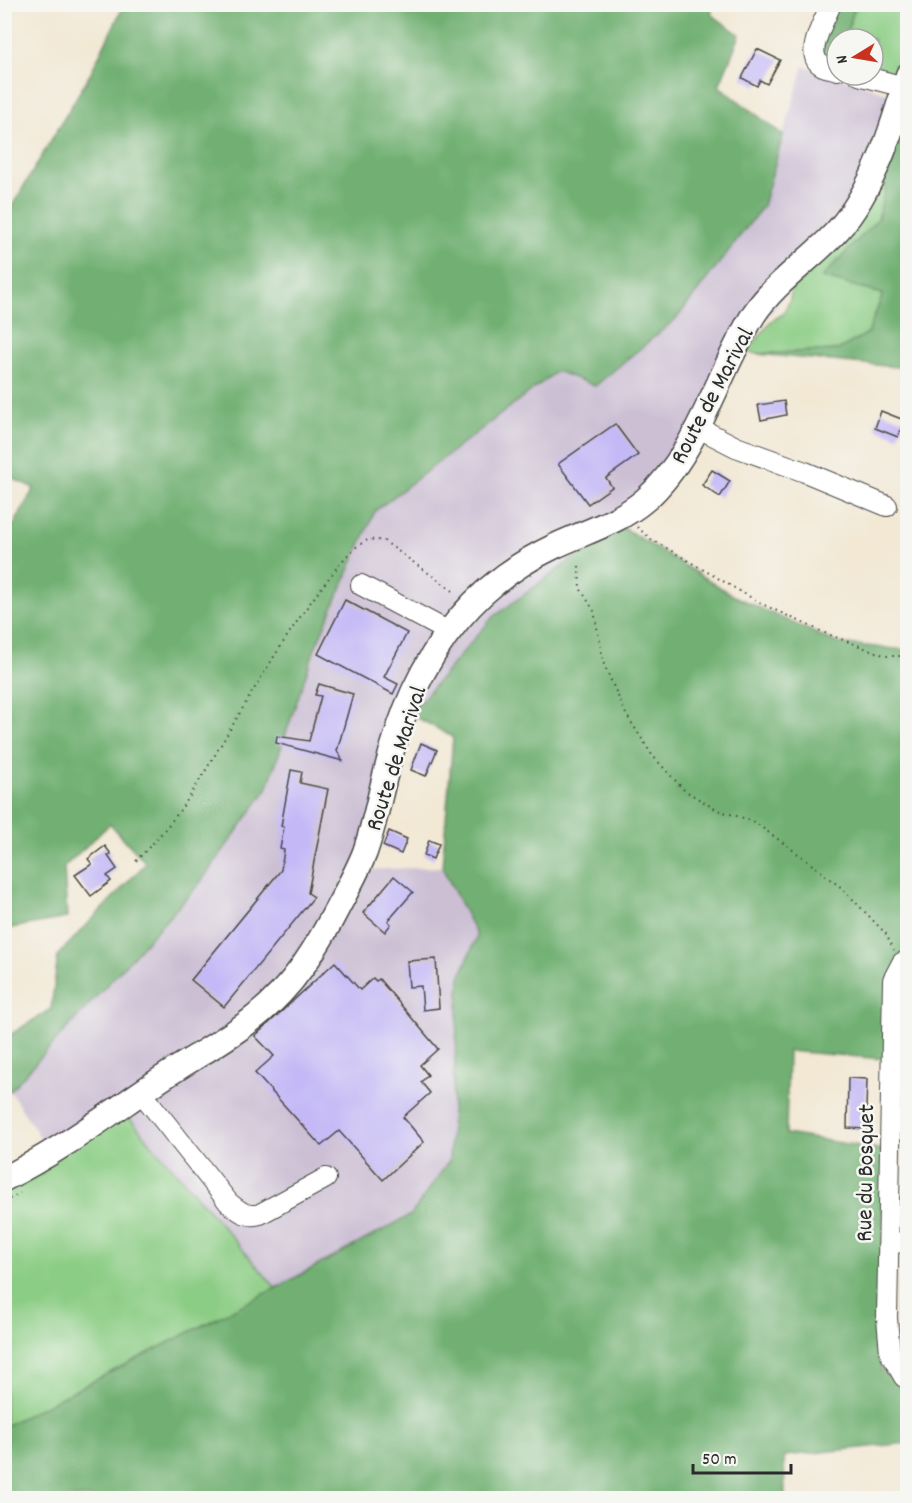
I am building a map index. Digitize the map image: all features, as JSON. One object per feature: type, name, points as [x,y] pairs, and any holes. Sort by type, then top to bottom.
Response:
[{"type":"main road","name":"Route de Marival","points":[[14,1184],[48,1155],[252,1020],[286,990],[307,963],[332,919],[366,848],[395,742],[415,686],[449,632],[471,605],[492,586],[530,559],[629,512],[648,498],[668,474],[697,427],[726,366],[756,312],[775,290],[835,233],[854,208],[878,161],[906,83]]},
{"type":"street","points":[[825,67],[814,58],[813,48],[831,4]]},
{"type":"street","points":[[885,79],[906,83]]},
{"type":"street","points":[[697,427],[736,447],[805,472],[887,506]]},
{"type":"street","points":[[361,585],[449,632]]},
{"type":"street","name":"Rue du Bosquet","points":[[905,963],[893,980],[898,1242],[887,1318],[890,1353],[904,1377],[908,1379]]},
{"type":"street","points":[[141,1092],[229,1203],[243,1214],[252,1217],[260,1214],[326,1178]]},
{"type":"path","points":[[629,512],[639,530],[651,539],[762,604],[855,646],[886,656],[908,656]]},
{"type":"path","points":[[136,861],[176,816],[264,670],[304,609],[360,543],[369,539],[384,541],[471,605]]},
{"type":"path","points":[[579,566],[580,588],[594,611],[604,664],[626,714],[652,755],[684,790],[717,810],[753,820],[843,889],[886,934],[905,963]]},
{"type":"path","points":[[4,1202],[14,1184]]},
{"type":"shaded area","points":[[804,66],[825,73],[825,87],[868,87],[905,99],[890,144],[792,285],[754,334],[747,352],[675,475],[410,714],[361,870],[442,867],[477,936],[460,977],[449,1161],[411,1215],[276,1288],[124,1112],[54,1159],[10,1091],[200,883],[267,789],[315,648],[375,511],[557,371],[763,206]]},
{"type":"green space","points":[[124,5],[713,5],[711,14],[740,35],[719,86],[783,135],[763,206],[677,318],[595,386],[557,371],[375,511],[315,648],[267,789],[200,883],[5,1094],[5,1038],[51,1009],[58,955],[146,863],[110,824],[64,867],[67,918],[5,929],[5,541],[34,488],[5,475],[5,218],[88,78]]},
{"type":"green space","points":[[837,5],[856,5],[848,27],[829,27]]},
{"type":"green space","points":[[856,5],[907,5],[907,81],[885,75],[885,27],[848,27]]},
{"type":"green space","points":[[825,36],[825,56],[819,52]]},
{"type":"green space","points":[[907,81],[907,368],[757,354],[838,350],[868,333],[883,294],[822,277],[878,219],[886,186],[875,183]]},
{"type":"green space","points":[[875,183],[886,186],[878,219],[823,277],[883,294],[868,333],[838,350],[757,354],[747,352],[771,321],[783,314],[790,300],[792,285]]},
{"type":"green space","points":[[619,525],[734,596],[837,643],[906,650],[907,648],[907,1061],[788,1051],[786,1134],[884,1150],[881,1370],[907,1390],[907,1443],[784,1456],[785,1498],[5,1498],[5,1426],[276,1288],[411,1215],[449,1161],[460,977],[477,936],[442,867],[453,737],[410,714],[492,618]]},
{"type":"green space","points":[[124,1112],[276,1288],[5,1426],[5,1186]]},
{"type":"building","points":[[757,49],[780,60],[767,84],[760,80],[757,86],[742,78]]},
{"type":"building","points":[[784,401],[786,415],[761,420],[758,405]]},
{"type":"building","points":[[881,411],[904,420],[898,437],[875,428]]},
{"type":"building","points":[[615,424],[638,455],[606,478],[612,487],[588,504],[558,464]]},
{"type":"building","points":[[712,470],[730,481],[720,497],[702,485]]},
{"type":"building","points":[[345,600],[407,633],[384,677],[398,684],[393,694],[318,654]]},
{"type":"building","points":[[319,684],[353,694],[337,751],[343,761],[276,743],[277,736],[309,741],[321,696],[315,695]]},
{"type":"building","points":[[421,743],[437,750],[426,776],[411,770]]},
{"type":"building","points":[[291,770],[302,772],[300,783],[328,789],[308,893],[314,897],[224,1007],[191,980],[281,870],[284,850],[280,849],[284,827],[281,826]]},
{"type":"building","points":[[389,831],[407,839],[401,854],[383,846]]},
{"type":"building","points":[[429,840],[439,844],[433,859],[424,855]]},
{"type":"building","points":[[105,846],[111,854],[108,856],[117,869],[107,876],[111,881],[91,896],[75,875],[92,864],[88,859]]},
{"type":"building","points":[[394,876],[413,892],[388,921],[391,924],[385,932],[363,913]]},
{"type":"building","points":[[436,959],[439,1008],[423,1010],[421,986],[409,987],[407,961]]},
{"type":"building","points":[[335,962],[360,990],[373,978],[376,981],[379,979],[438,1049],[420,1065],[428,1075],[421,1082],[430,1093],[403,1117],[424,1142],[383,1180],[339,1131],[321,1146],[255,1073],[274,1056],[255,1036]]},
{"type":"building","points":[[848,1078],[867,1079],[866,1108],[870,1108],[868,1129],[847,1128]]}]
